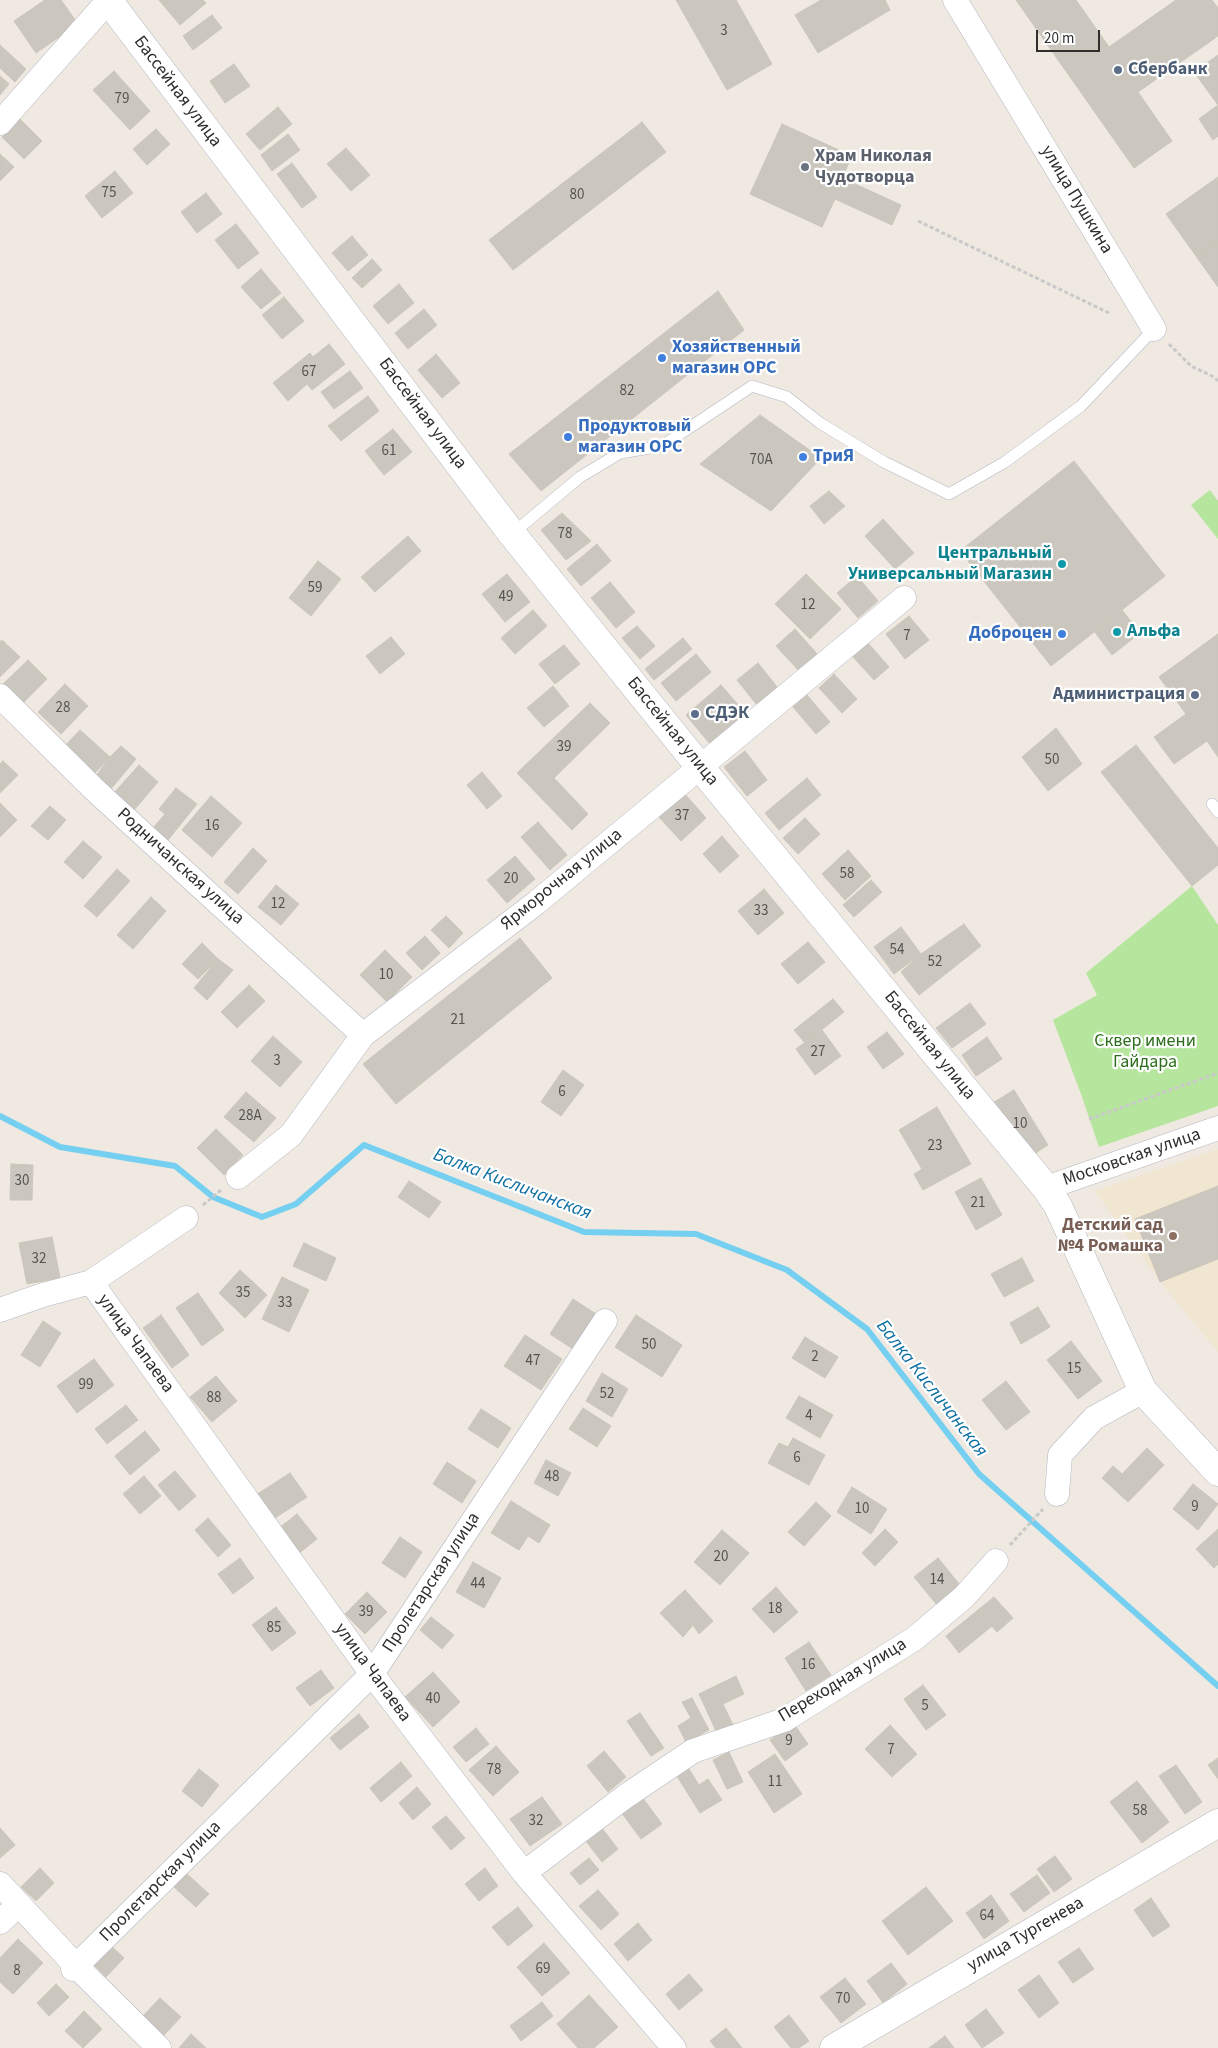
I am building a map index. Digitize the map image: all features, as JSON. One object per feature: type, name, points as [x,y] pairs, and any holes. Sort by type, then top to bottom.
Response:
[{"type":"street","points":[[0,123],[108,0]]},
{"type":"street","name":"Бассейная улица","points":[[108,0],[512,534],[700,767],[1046,1188],[1058,1206],[1143,1392],[1218,1472]]},
{"type":"street","name":"улица Пушкина","points":[[954,0],[1154,329]]},
{"type":"street","name":"Ярморочная улица","points":[[238,1177],[292,1135],[363,1035],[536,903],[904,598]]},
{"type":"street","name":"Родничанская улица","points":[[0,696],[97,792],[363,1035]]},
{"type":"street","name":"Московская улица","points":[[1046,1188],[1218,1128]]},
{"type":"street","points":[[0,1310],[43,1295],[91,1282],[186,1218]]},
{"type":"street","name":"улица Чапаева","points":[[91,1282],[372,1674],[524,1873],[674,2048]]},
{"type":"street","name":"Пролетарская улица","points":[[74,1967],[372,1674],[605,1320]]},
{"type":"street","points":[[1057,1494],[1060,1455],[1094,1418],[1143,1392]]},
{"type":"street","name":"Переходная улица","points":[[524,1873],[626,1796],[693,1750],[784,1720],[914,1639],[964,1597],[996,1561]]},
{"type":"street","name":"улица Тургенева","points":[[834,2048],[1218,1823]]},
{"type":"street","points":[[0,1884],[74,1967],[160,2048]]},
{"type":"street","points":[[0,1922],[19,1904]]},
{"type":"lane","points":[[512,534],[580,477],[620,453],[662,446],[752,386],[786,397],[820,424],[884,462],[949,494],[1005,462],[1081,406],[1154,329]]},
{"type":"path","points":[[918,221],[1109,313]]},
{"type":"path","points":[[1154,329],[1191,366],[1216,376],[1218,381]]},
{"type":"path","points":[[1089,1119],[1218,1073]]},
{"type":"path","points":[[186,1218],[238,1177]]},
{"type":"path","points":[[996,1561],[1057,1494]]},
{"type":"shaded area","name":"Детский сад №4 Ромашка","points":[[1218,1149],[1218,1352],[1160,1282],[1095,1191]]},
{"type":"green space","points":[[1210,490],[1218,501],[1218,539],[1191,505]]},
{"type":"green space","name":"Сквер имени Гайдара","points":[[1192,886],[1218,925],[1218,1106],[1099,1147],[1053,1020],[1097,995],[1086,973]]},
{"type":"building","points":[[45,0],[61,0],[78,24],[36,53],[14,21]]},
{"type":"building","points":[[159,0],[203,0],[206,3],[180,25]]},
{"type":"building","points":[[676,0],[736,0],[772,64],[727,90]]},
{"type":"building","points":[[821,0],[885,0],[890,10],[818,53],[795,15]]},
{"type":"building","name":"Сбербанк","points":[[1016,0],[1076,0],[1109,47],[1176,0],[1212,0],[1218,8],[1218,36],[1138,92],[1172,141],[1134,168]]},
{"type":"building","points":[[212,15],[222,28],[193,50],[183,36]]},
{"type":"building","points":[[0,45],[26,69],[15,82],[0,68]]},
{"type":"building","points":[[1218,55],[1218,105],[1194,72]]},
{"type":"building","points":[[234,64],[250,86],[225,103],[210,81]]},
{"type":"building","points":[[114,71],[150,111],[130,130],[93,90]]},
{"type":"building","points":[[0,76],[9,84],[0,95]]},
{"type":"building","points":[[1218,105],[1218,136],[1213,140],[1199,119]]},
{"type":"building","points":[[278,107],[292,124],[260,150],[246,134]]},
{"type":"building","points":[[20,119],[42,141],[24,159],[2,137]]},
{"type":"building","points":[[642,122],[666,152],[513,270],[489,240]]},
{"type":"building","name":"Храм Николая Чудотворца","points":[[782,124],[852,156],[842,178],[901,205],[892,225],[835,199],[822,227],[750,194]]},
{"type":"building","points":[[156,129],[170,144],[147,165],[133,149]]},
{"type":"building","points":[[288,134],[300,150],[272,171],[261,155]]},
{"type":"building","points":[[346,148],[370,175],[351,191],[327,164]]},
{"type":"building","points":[[0,154],[14,167],[0,181]]},
{"type":"building","points":[[292,163],[317,197],[302,208],[277,174]]},
{"type":"building","points":[[115,171],[133,193],[102,218],[85,196]]},
{"type":"building","points":[[1218,177],[1218,240],[1196,256],[1166,214]]},
{"type":"building","points":[[206,193],[222,214],[197,233],[181,212]]},
{"type":"building","points":[[236,224],[259,253],[238,269],[215,240]]},
{"type":"building","points":[[352,236],[368,255],[348,271],[332,253]]},
{"type":"building","points":[[1218,240],[1218,287],[1196,256]]},
{"type":"building","points":[[372,259],[382,270],[362,288],[352,278]]},
{"type":"building","points":[[261,269],[281,293],[261,309],[241,287]]},
{"type":"building","points":[[399,284],[414,303],[388,324],[373,306]]},
{"type":"building","points":[[718,291],[744,330],[541,491],[509,454]]},
{"type":"building","points":[[284,297],[304,321],[282,339],[262,315]]},
{"type":"building","points":[[424,309],[437,325],[408,349],[395,333]]},
{"type":"building","points":[[329,344],[345,364],[312,390],[307,384],[288,401],[273,383],[310,353],[313,357]]},
{"type":"building","points":[[436,354],[460,383],[442,398],[418,370]]},
{"type":"building","points":[[350,371],[363,388],[334,409],[321,392]]},
{"type":"building","points":[[368,396],[379,411],[341,441],[328,426]]},
{"type":"building","points":[[760,415],[821,458],[771,511],[700,464]]},
{"type":"building","points":[[393,429],[412,452],[384,475],[365,451]]},
{"type":"building","name":"Центральный Универсальный Магазин","points":[[1074,461],[1165,576],[1051,666],[960,551]]},
{"type":"building","points":[[829,491],[845,506],[824,524],[810,506]]},
{"type":"building","points":[[562,513],[591,541],[566,560],[541,530]]},
{"type":"building","points":[[883,519],[914,553],[895,569],[865,536]]},
{"type":"building","points":[[408,536],[421,551],[375,592],[361,577]]},
{"type":"building","points":[[597,544],[611,561],[581,586],[567,569]]},
{"type":"building","points":[[318,561],[341,579],[311,616],[289,598]]},
{"type":"building","points":[[507,574],[530,602],[505,622],[482,594]]},
{"type":"building","points":[[806,574],[841,609],[810,639],[775,604]]},
{"type":"building","points":[[857,576],[878,601],[858,618],[837,593]]},
{"type":"building","points":[[610,582],[635,612],[616,628],[591,598]]},
{"type":"building","points":[[533,610],[547,626],[515,654],[501,638]]},
{"type":"building","name":"Альфа","points":[[1122,610],[1140,633],[1112,655],[1094,631]]},
{"type":"building","points":[[909,616],[929,640],[905,659],[886,634]]},
{"type":"building","points":[[637,626],[655,646],[640,659],[622,638]]},
{"type":"building","points":[[795,629],[819,656],[800,672],[776,646]]},
{"type":"building","name":"Администрация","points":[[1218,634],[1218,757],[1207,741],[1174,764],[1154,737],[1186,714],[1159,677]]},
{"type":"building","points":[[391,637],[405,654],[380,674],[366,656]]},
{"type":"building","points":[[683,638],[692,649],[654,680],[645,669]]},
{"type":"building","points":[[2,640],[20,657],[0,677],[0,642]]},
{"type":"building","points":[[868,643],[889,667],[874,680],[853,657]]},
{"type":"building","points":[[564,645],[580,664],[555,684],[539,664]]},
{"type":"building","points":[[696,654],[711,672],[676,701],[661,683]]},
{"type":"building","points":[[28,660],[47,679],[20,706],[1,686]]},
{"type":"building","points":[[758,663],[778,688],[757,705],[737,680]]},
{"type":"building","points":[[834,674],[857,699],[842,713],[819,688]]},
{"type":"building","points":[[65,684],[88,706],[61,734],[38,712]]},
{"type":"building","points":[[721,685],[746,714],[710,744],[686,715]]},
{"type":"building","points":[[553,686],[569,706],[544,727],[527,708]]},
{"type":"building","points":[[807,695],[830,722],[816,734],[793,707]]},
{"type":"building","points":[[590,703],[610,723],[554,778],[588,814],[572,830],[517,773]]},
{"type":"building","points":[[1056,728],[1082,764],[1048,791],[1022,757]]},
{"type":"building","points":[[80,730],[110,757],[92,776],[63,748]]},
{"type":"building","points":[[1136,745],[1218,848],[1218,865],[1192,886],[1101,772]]},
{"type":"building","points":[[121,746],[136,759],[110,790],[95,777]]},
{"type":"building","points":[[745,751],[767,780],[747,796],[724,767]]},
{"type":"building","points":[[3,761],[18,775],[0,793],[0,764]]},
{"type":"building","points":[[139,765],[158,782],[134,810],[114,793]]},
{"type":"building","points":[[482,772],[502,796],[487,809],[467,785]]},
{"type":"building","points":[[807,778],[821,795],[779,830],[765,813]]},
{"type":"building","points":[[176,788],[197,804],[168,840],[153,828],[165,814],[159,809]]},
{"type":"building","points":[[684,793],[706,818],[681,841],[658,816]]},
{"type":"building","points":[[211,796],[242,823],[212,857],[182,830]]},
{"type":"building","points":[[0,803],[17,820],[0,837]]},
{"type":"building","points":[[50,806],[66,820],[48,840],[31,826]]},
{"type":"building","points":[[805,818],[820,834],[798,854],[783,838]]},
{"type":"building","points":[[538,822],[567,855],[550,870],[521,837]]},
{"type":"building","points":[[722,836],[739,856],[720,873],[703,854]]},
{"type":"building","points":[[83,841],[102,857],[83,879],[64,862]]},
{"type":"building","points":[[253,848],[267,861],[238,894],[224,882]]},
{"type":"building","points":[[848,850],[871,876],[845,900],[822,874]]},
{"type":"building","points":[[515,856],[535,879],[507,903],[487,880]]},
{"type":"building","points":[[117,869],[130,881],[97,917],[84,906]]},
{"type":"building","points":[[871,880],[882,892],[854,917],[843,905]]},
{"type":"building","points":[[276,885],[299,904],[281,925],[258,907]]},
{"type":"building","points":[[764,889],[784,913],[758,935],[738,911]]},
{"type":"building","points":[[151,897],[166,911],[133,949],[117,935]]},
{"type":"building","points":[[446,916],[463,933],[449,948],[431,930]]},
{"type":"building","points":[[964,924],[981,946],[919,995],[901,972],[921,954]]},
{"type":"building","points":[[901,927],[921,954],[894,974],[874,947]]},
{"type":"building","points":[[425,936],[440,953],[422,970],[406,953]]},
{"type":"building","points":[[520,938],[552,978],[396,1104],[363,1064]]},
{"type":"building","points":[[808,942],[825,962],[798,984],[781,964]]},
{"type":"building","points":[[202,943],[218,959],[198,979],[182,964]]},
{"type":"building","points":[[385,950],[412,977],[387,1002],[360,975]]},
{"type":"building","points":[[218,959],[233,970],[207,1000],[194,988]]},
{"type":"building","points":[[249,985],[265,1001],[237,1028],[221,1012]]},
{"type":"building","points":[[833,999],[844,1012],[805,1043],[794,1030]]},
{"type":"building","points":[[970,1003],[986,1024],[952,1048],[936,1028]]},
{"type":"building","points":[[822,1030],[841,1056],[815,1075],[796,1049]]},
{"type":"building","points":[[887,1032],[904,1054],[883,1069],[867,1047]]},
{"type":"building","points":[[273,1036],[302,1062],[280,1087],[251,1061]]},
{"type":"building","points":[[987,1037],[1002,1059],[976,1076],[962,1055]]},
{"type":"building","points":[[563,1070],[584,1085],[561,1116],[541,1102]]},
{"type":"building","points":[[1014,1090],[1048,1145],[1025,1160],[991,1104]]},
{"type":"building","points":[[246,1092],[276,1118],[254,1142],[224,1117]]},
{"type":"building","points":[[937,1107],[971,1164],[923,1190],[914,1174],[922,1169],[899,1130]]},
{"type":"building","points":[[216,1129],[243,1155],[224,1175],[197,1148]]},
{"type":"building","points":[[11,1164],[33,1165],[32,1200],[10,1200]]},
{"type":"building","points":[[981,1178],[1002,1215],[976,1230],[955,1192]]},
{"type":"building","points":[[409,1181],[441,1202],[429,1218],[398,1197]]},
{"type":"building","points":[[1218,1186],[1218,1259],[1160,1282],[1135,1219]]},
{"type":"building","points":[[52,1237],[60,1278],[27,1284],[19,1243]]},
{"type":"building","points":[[304,1243],[336,1258],[326,1281],[293,1266]]},
{"type":"building","points":[[1022,1258],[1034,1281],[1004,1297],[991,1274]]},
{"type":"building","points":[[240,1270],[267,1295],[245,1318],[219,1293]]},
{"type":"building","points":[[282,1277],[309,1290],[289,1332],[262,1319]]},
{"type":"building","points":[[198,1293],[224,1330],[202,1346],[176,1308]]},
{"type":"building","points":[[573,1299],[596,1314],[573,1349],[550,1334]]},
{"type":"building","points":[[1038,1307],[1050,1327],[1021,1344],[1010,1323]]},
{"type":"building","points":[[161,1315],[189,1355],[172,1368],[143,1328]]},
{"type":"building","points":[[636,1315],[682,1345],[662,1377],[615,1347]]},
{"type":"building","points":[[43,1321],[61,1333],[40,1367],[21,1355]]},
{"type":"building","points":[[525,1335],[562,1359],[541,1390],[504,1366]]},
{"type":"building","points":[[805,1337],[838,1357],[825,1378],[792,1358]]},
{"type":"building","points":[[1071,1341],[1102,1381],[1078,1399],[1047,1360]]},
{"type":"building","points":[[94,1359],[114,1385],[77,1413],[57,1386]]},
{"type":"building","points":[[602,1373],[628,1389],[612,1417],[586,1401]]},
{"type":"building","points":[[216,1376],[237,1401],[212,1422],[190,1397]]},
{"type":"building","points":[[1006,1381],[1030,1412],[1006,1430],[982,1400]]},
{"type":"building","points":[[799,1396],[833,1415],[820,1438],[786,1418]]},
{"type":"building","points":[[126,1405],[138,1420],[107,1444],[95,1429]]},
{"type":"building","points":[[583,1408],[611,1426],[597,1447],[569,1429]]},
{"type":"building","points":[[481,1409],[511,1428],[498,1448],[468,1429]]},
{"type":"building","points":[[145,1431],[160,1450],[130,1475],[115,1456]]},
{"type":"building","points":[[793,1438],[825,1455],[809,1485],[768,1463],[779,1443],[788,1447]]},
{"type":"building","points":[[1147,1448],[1164,1465],[1128,1502],[1102,1478],[1113,1466],[1122,1474]]},
{"type":"building","points":[[546,1460],[571,1473],[558,1496],[534,1483]]},
{"type":"building","points":[[447,1462],[476,1481],[462,1503],[433,1484]]},
{"type":"building","points":[[175,1471],[196,1496],[179,1511],[158,1485]]},
{"type":"building","points":[[290,1473],[307,1497],[272,1520],[256,1495]]},
{"type":"building","points":[[144,1476],[161,1496],[140,1514],[123,1494]]},
{"type":"building","points":[[1193,1484],[1218,1504],[1198,1530],[1173,1509]]},
{"type":"building","points":[[852,1487],[887,1509],[871,1534],[837,1512]]},
{"type":"building","points":[[511,1501],[550,1525],[539,1543],[528,1536],[519,1550],[491,1533]]},
{"type":"building","points":[[816,1502],[831,1516],[804,1546],[788,1532]]},
{"type":"building","points":[[297,1514],[317,1539],[298,1554],[279,1528]]},
{"type":"building","points":[[208,1518],[231,1545],[218,1557],[195,1530]]},
{"type":"building","points":[[885,1529],[898,1542],[875,1566],[862,1553]]},
{"type":"building","points":[[1218,1529],[1218,1564],[1214,1568],[1196,1549]]},
{"type":"building","points":[[722,1530],[749,1553],[720,1585],[694,1562]]},
{"type":"building","points":[[400,1537],[422,1552],[405,1578],[382,1563]]},
{"type":"building","points":[[240,1558],[254,1578],[233,1594],[218,1574]]},
{"type":"building","points":[[938,1558],[960,1585],[937,1605],[914,1577]]},
{"type":"building","points":[[473,1562],[501,1578],[484,1608],[456,1592]]},
{"type":"building","points":[[776,1587],[798,1612],[774,1633],[752,1609]]},
{"type":"building","points":[[685,1590],[713,1621],[699,1634],[693,1625],[683,1637],[660,1613]]},
{"type":"building","points":[[367,1592],[387,1612],[365,1634],[345,1614]]},
{"type":"building","points":[[994,1597],[1013,1618],[997,1632],[978,1610]]},
{"type":"building","points":[[276,1607],[296,1633],[272,1651],[252,1625]]},
{"type":"building","points":[[978,1610],[992,1626],[959,1653],[946,1636]]},
{"type":"building","points":[[431,1617],[454,1635],[442,1649],[420,1630]]},
{"type":"building","points":[[809,1642],[831,1675],[806,1691],[785,1658]]},
{"type":"building","points":[[321,1670],[334,1688],[310,1706],[296,1688]]},
{"type":"building","points":[[433,1672],[460,1702],[433,1727],[405,1697]]},
{"type":"building","points":[[736,1676],[744,1694],[723,1704],[733,1725],[717,1733],[699,1694]]},
{"type":"building","points":[[923,1685],[946,1715],[926,1730],[904,1699]]},
{"type":"building","points":[[692,1698],[709,1730],[686,1742],[678,1726],[691,1718],[682,1702]]},
{"type":"building","points":[[640,1713],[664,1748],[651,1756],[627,1721]]},
{"type":"building","points":[[359,1714],[369,1727],[340,1750],[330,1738]]},
{"type":"building","points":[[794,1724],[808,1744],[785,1761],[770,1740]]},
{"type":"building","points":[[890,1725],[917,1754],[892,1777],[865,1749]]},
{"type":"building","points":[[476,1728],[489,1744],[466,1762],[453,1747]]},
{"type":"building","points":[[496,1746],[519,1772],[493,1796],[469,1770]]},
{"type":"building","points":[[604,1751],[626,1777],[608,1792],[587,1766]]},
{"type":"building","points":[[729,1752],[743,1782],[727,1789],[713,1760]]},
{"type":"building","points":[[775,1754],[802,1794],[774,1813],[748,1772]]},
{"type":"building","points":[[1218,1758],[1218,1779],[1208,1765]]},
{"type":"building","points":[[401,1762],[412,1776],[381,1802],[370,1788]]},
{"type":"building","points":[[1176,1765],[1202,1802],[1185,1814],[1159,1776]]},
{"type":"building","points":[[687,1766],[699,1785],[708,1779],[722,1800],[700,1813],[675,1773]]},
{"type":"building","points":[[199,1769],[219,1785],[202,1807],[182,1791]]},
{"type":"building","points":[[1137,1781],[1169,1822],[1142,1843],[1110,1802]]},
{"type":"building","points":[[417,1787],[431,1804],[413,1820],[399,1803]]},
{"type":"building","points":[[542,1797],[562,1824],[530,1846],[510,1819]]},
{"type":"building","points":[[642,1797],[662,1824],[641,1839],[621,1812]]},
{"type":"building","points":[[446,1816],[465,1838],[451,1850],[432,1827]]},
{"type":"building","points":[[598,1823],[618,1849],[602,1862],[582,1836]]},
{"type":"building","points":[[0,1828],[15,1845],[0,1858]]},
{"type":"building","points":[[1055,1856],[1072,1879],[1054,1892],[1037,1869]]},
{"type":"building","points":[[589,1858],[599,1870],[580,1885],[570,1873]]},
{"type":"building","points":[[40,1868],[54,1883],[36,1901],[21,1887]]},
{"type":"building","points":[[485,1868],[498,1886],[479,1901],[465,1884]]},
{"type":"building","points":[[187,1874],[209,1894],[196,1907],[174,1887]]},
{"type":"building","points":[[1037,1875],[1050,1893],[1024,1912],[1010,1894]]},
{"type":"building","points":[[926,1887],[953,1921],[908,1955],[882,1921]]},
{"type":"building","points":[[598,1890],[619,1914],[601,1930],[579,1906]]},
{"type":"building","points":[[991,1895],[1009,1921],[984,1939],[966,1913]]},
{"type":"building","points":[[1151,1898],[1170,1926],[1153,1937],[1134,1910]]},
{"type":"building","points":[[518,1907],[533,1926],[508,1946],[492,1927]]},
{"type":"building","points":[[638,1923],[652,1940],[628,1961],[614,1944]]},
{"type":"building","points":[[18,1939],[43,1963],[13,1994],[0,1982],[0,1958]]},
{"type":"building","points":[[108,1943],[124,1958],[106,1977],[90,1961]]},
{"type":"building","points":[[544,1943],[570,1973],[542,1996],[517,1967]]},
{"type":"building","points":[[1079,1948],[1094,1969],[1073,1983],[1058,1962]]},
{"type":"building","points":[[891,1963],[907,1984],[883,2003],[867,1981]]},
{"type":"building","points":[[689,1974],[703,1990],[679,2010],[666,1994]]},
{"type":"building","points":[[1039,1975],[1059,2003],[1039,2018],[1018,1990]]},
{"type":"building","points":[[845,1978],[866,2004],[841,2023],[820,1997]]},
{"type":"building","points":[[56,1984],[69,1997],[49,2016],[37,2003]]},
{"type":"building","points":[[589,1995],[618,2027],[594,2048],[578,2048],[557,2024]]},
{"type":"building","points":[[160,1998],[181,2017],[163,2036],[142,2017]]},
{"type":"building","points":[[542,2002],[553,2016],[521,2041],[510,2026]]},
{"type":"building","points":[[986,2009],[1004,2033],[982,2048],[965,2025]]},
{"type":"building","points":[[84,2011],[102,2029],[83,2048],[65,2031]]},
{"type":"building","points":[[789,2015],[809,2041],[799,2048],[791,2048],[774,2027]]},
{"type":"building","points":[[726,2028],[742,2048],[716,2048],[710,2041]]},
{"type":"building","points":[[191,2034],[206,2048],[179,2048]]},
{"type":"building","points":[[945,2036],[954,2048],[929,2048]]},
{"type":"waterway","name":"Балка Кисличанская","points":[[0,1116],[60,1147],[175,1166],[213,1197],[262,1217],[296,1204],[364,1145],[584,1232],[696,1234],[787,1270],[867,1329],[979,1474],[1218,1686]]},
{"type":"place","name":"Сбербанк","points":[[1118,70]]},
{"type":"place","name":"Храм Николая Чудотворца","points":[[805,167]]},
{"type":"place","name":"Хозяйственный магазин ОРС","points":[[662,358]]},
{"type":"place","name":"Продуктовый магазин ОРС","points":[[568,437]]},
{"type":"place","name":"ТриЯ","points":[[803,457]]},
{"type":"place","name":"Центральный Универсальный Магазин","points":[[1062,564]]},
{"type":"place","name":"Альфа","points":[[1117,632]]},
{"type":"place","name":"Доброцен","points":[[1062,634]]},
{"type":"place","name":"Администрация","points":[[1195,695]]},
{"type":"place","name":"СДЭК","points":[[695,714]]},
{"type":"place","name":"Детский сад №4 Ромашка","points":[[1173,1236]]}]
